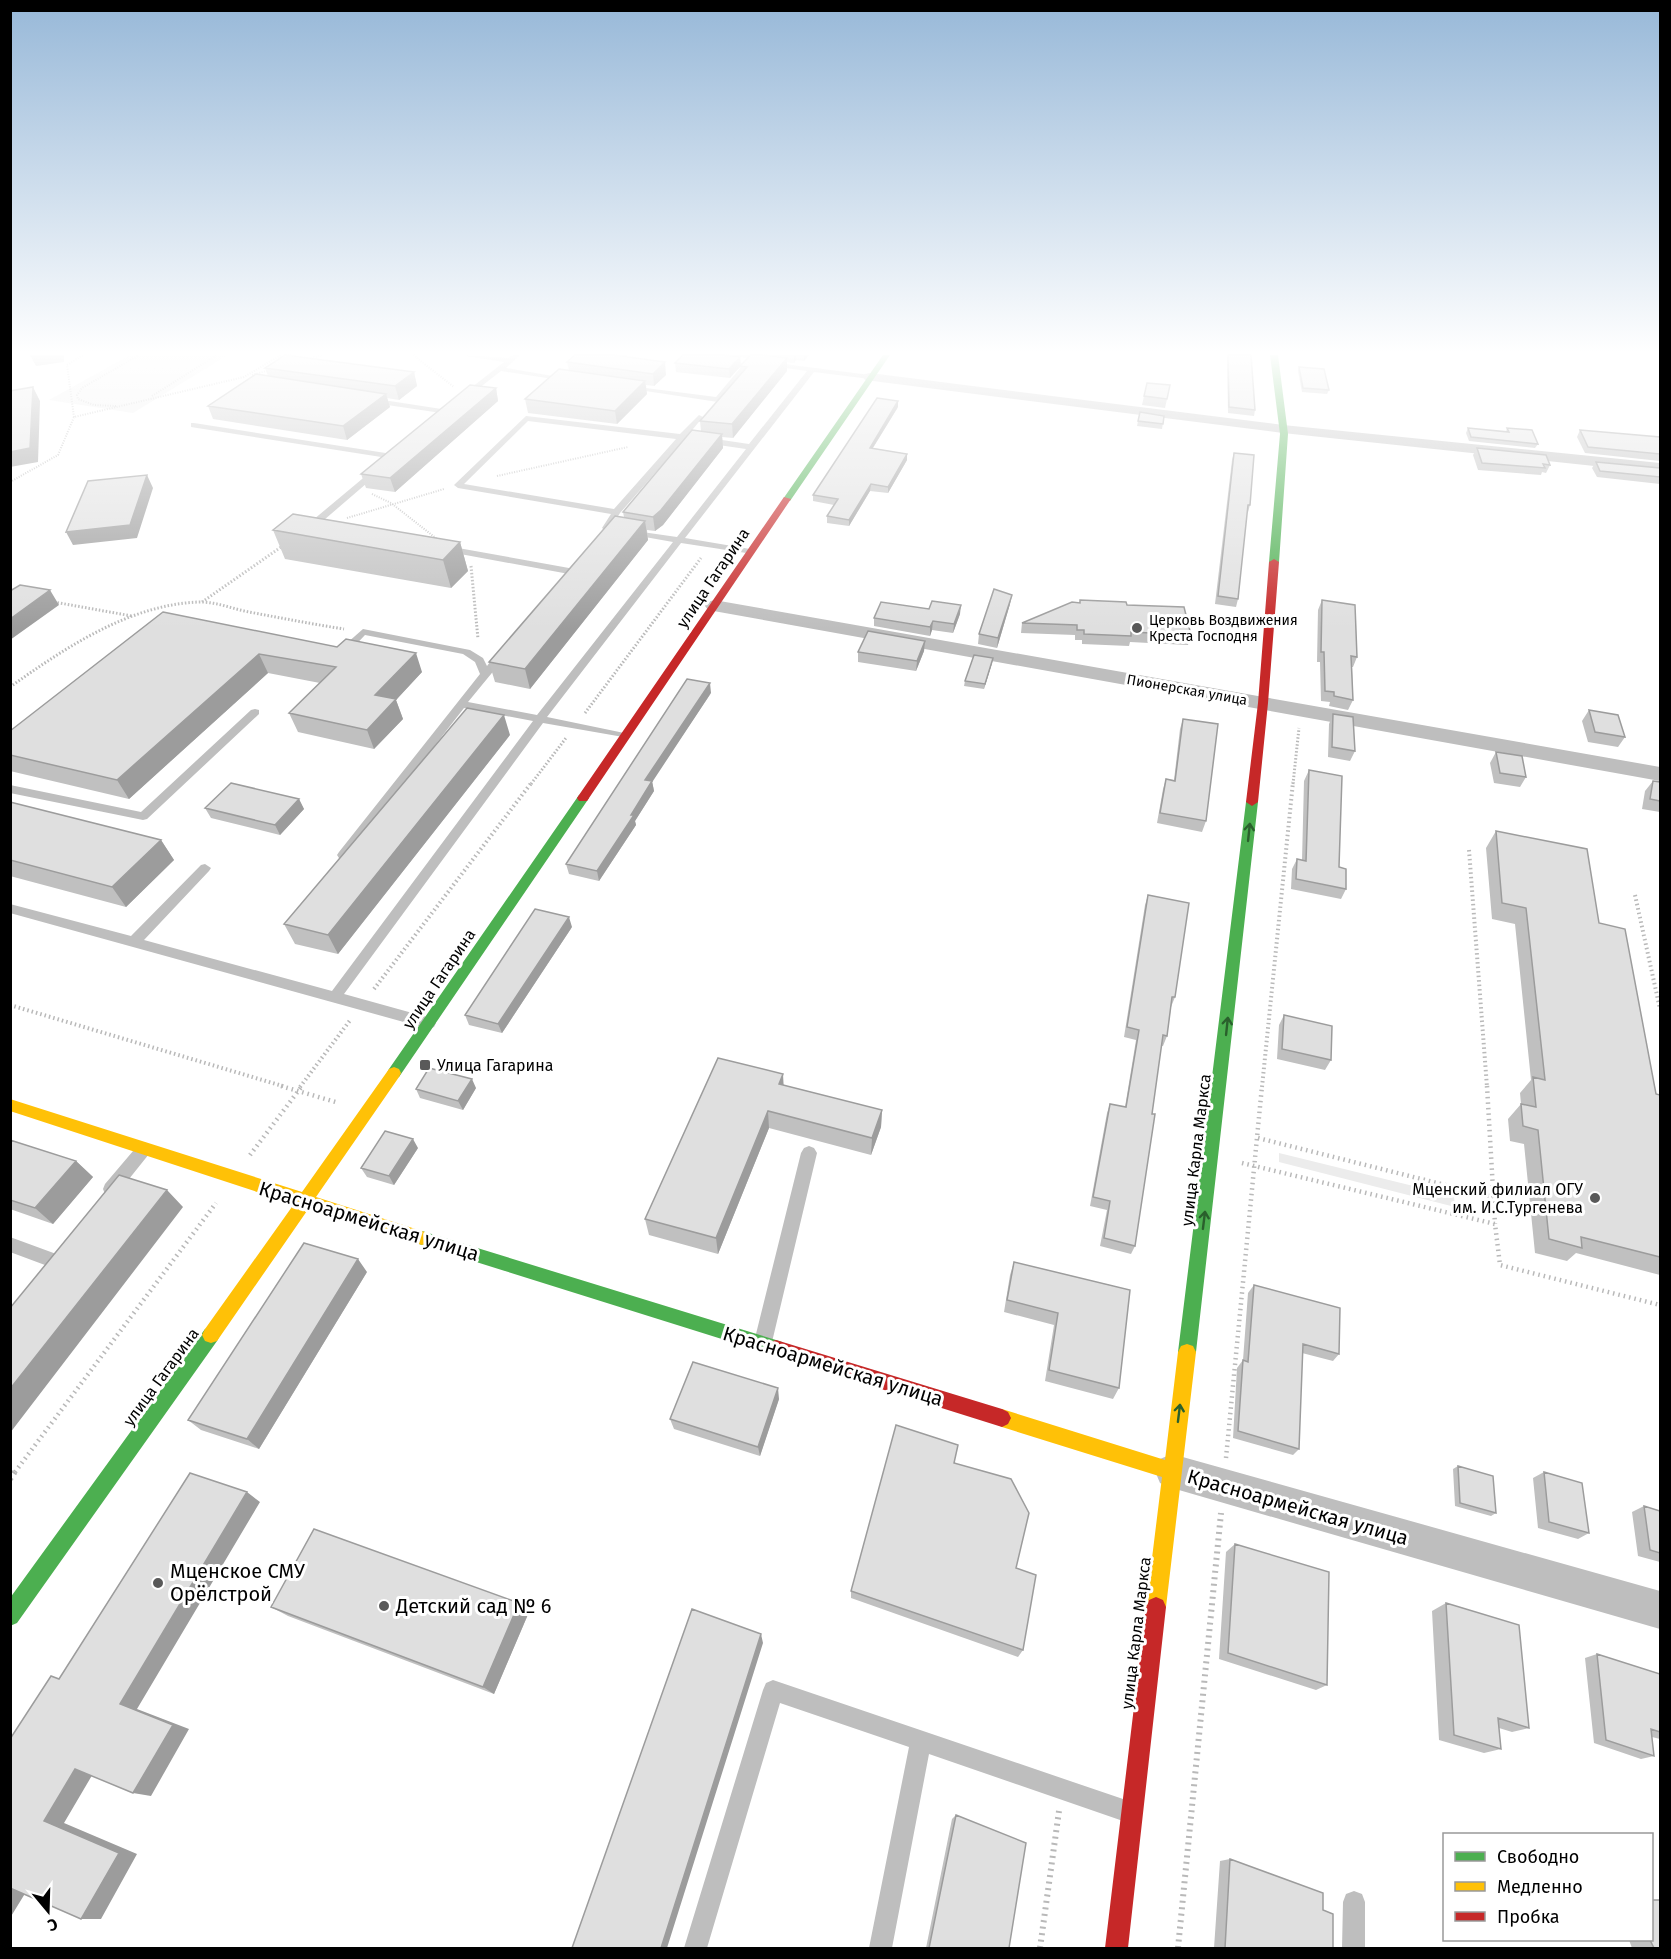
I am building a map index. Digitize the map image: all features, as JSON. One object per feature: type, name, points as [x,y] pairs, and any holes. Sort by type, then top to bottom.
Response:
[{"type":"main road","name":"улица Гагарина","points":[[10,1616],[306,1202],[822,446]]},
{"type":"main road","name":"улица Карла Маркса","points":[[1116,1948],[1130,1812],[1212,1155],[1263,703],[1282,446]]},
{"type":"main road","name":"Красноармейская улица","points":[[10,1105],[306,1202],[1172,1471]]},
{"type":"street","points":[[1451,446],[1660,468]]},
{"type":"street","name":"Пионерская улица","points":[[714,606],[1660,774]]},
{"type":"street","name":"Красноармейская улица","points":[[1172,1471],[1660,1610]]},
{"type":"lane","points":[[328,446],[394,457]]},
{"type":"lane","points":[[458,485],[497,446]]},
{"type":"lane","points":[[674,446],[616,512],[602,532],[679,540],[750,552]]},
{"type":"lane","points":[[334,997],[540,719],[750,447],[746,446]]},
{"type":"lane","points":[[310,527],[403,449]]},
{"type":"lane","points":[[458,485],[616,512]]},
{"type":"lane","points":[[310,527],[322,529]]},
{"type":"lane","points":[[440,548],[569,571]]},
{"type":"lane","points":[[329,652],[340,655],[363,632],[466,652],[479,660],[485,674]]},
{"type":"lane","points":[[338,862],[506,648]]},
{"type":"lane","points":[[460,704],[625,736]]},
{"type":"lane","points":[[10,789],[143,816],[255,712]]},
{"type":"lane","points":[[134,942],[205,868]]},
{"type":"lane","points":[[10,908],[429,1023]]},
{"type":"lane","points":[[98,1204],[144,1149]]},
{"type":"lane","points":[[762,1344],[809,1153]]},
{"type":"lane","points":[[10,1244],[57,1255],[39,1277]]},
{"type":"lane","points":[[695,1948],[773,1690],[1130,1812]]},
{"type":"lane","points":[[880,1948],[921,1741]]},
{"type":"lane","points":[[1353,1948],[1354,1902]]},
{"type":"path","points":[[10,482],[58,455],[62,446]]},
{"type":"path","points":[[202,602],[310,527],[458,485],[570,458],[635,446]]},
{"type":"path","points":[[44,600],[133,616]]},
{"type":"path","points":[[10,687],[52,656],[133,616],[153,609],[202,602],[363,632]]},
{"type":"path","points":[[1178,1948],[1301,711]]},
{"type":"path","points":[[1469,850],[1484,1026],[1495,1224],[1500,1265],[1660,1305]]},
{"type":"path","points":[[1635,895],[1660,1009]]},
{"type":"path","points":[[10,1005],[368,1112]]},
{"type":"path","points":[[1258,1138],[1493,1197]]},
{"type":"path","points":[[1212,1155],[1495,1224]]},
{"type":"path","points":[[1040,1948],[1062,1789]]},
{"type":"shaded area","points":[[1279,1153],[1454,1196],[1455,1207],[1279,1162]]},
{"type":"building","points":[[10,446],[30,446],[30,448],[10,452]]},
{"type":"building","points":[[395,446],[427,446],[390,478],[361,474]]},
{"type":"building","points":[[678,446],[712,446],[653,517],[623,512]]},
{"type":"building","points":[[845,446],[871,446],[870,448],[907,454],[888,487],[871,484],[849,520],[827,516],[838,499],[813,495]]},
{"type":"building","points":[[1660,446],[1660,454],[1588,447]]},
{"type":"building","points":[[1477,448],[1546,455],[1550,465],[1543,464],[1545,468],[1482,463]]},
{"type":"building","points":[[1234,453],[1254,455],[1238,599],[1218,596]]},
{"type":"building","points":[[1596,462],[1660,468],[1660,477],[1600,471]]},
{"type":"building","points":[[147,475],[130,525],[66,532],[88,481]]},
{"type":"building","points":[[293,514],[460,542],[443,560],[273,530]]},
{"type":"building","points":[[615,516],[645,521],[525,669],[489,662]]},
{"type":"building","points":[[20,585],[50,590],[10,619],[10,591]]},
{"type":"building","points":[[994,589],[1012,595],[998,638],[979,634]]},
{"type":"building","points":[[1080,600],[1126,602],[1127,605],[1184,607],[1191,635],[1131,632],[1131,636],[1084,634],[1084,630],[1077,630],[1077,625],[1022,623],[1072,602],[1080,603]]},
{"type":"building","points":[[1322,600],[1355,605],[1357,657],[1351,656],[1353,700],[1334,696],[1334,692],[1325,691],[1324,652],[1321,652]]},
{"type":"building","points":[[932,601],[961,605],[954,624],[933,621],[930,627],[874,618],[881,602],[929,609]]},
{"type":"building","points":[[163,612],[337,647],[346,639],[416,653],[375,695],[396,699],[367,730],[289,713],[336,667],[259,654],[117,780],[10,755],[10,731]]},
{"type":"building","points":[[868,631],[925,641],[917,661],[858,652]]},
{"type":"building","points":[[974,655],[993,658],[985,684],[965,681]]},
{"type":"building","points":[[687,679],[710,683],[645,780],[652,781],[631,815],[634,815],[597,871],[566,864]]},
{"type":"building","points":[[467,708],[504,715],[328,935],[284,924]]},
{"type":"building","points":[[1589,710],[1618,715],[1625,737],[1595,732]]},
{"type":"building","points":[[1333,714],[1353,717],[1355,751],[1332,747]]},
{"type":"building","points":[[1183,719],[1218,724],[1206,821],[1160,813],[1166,779],[1175,781]]},
{"type":"building","points":[[1496,752],[1522,756],[1526,777],[1500,773]]},
{"type":"building","points":[[1309,770],[1342,776],[1339,867],[1346,869],[1346,889],[1296,879],[1297,859],[1306,861]]},
{"type":"building","points":[[1653,781],[1660,782],[1660,801],[1650,799]]},
{"type":"building","points":[[231,783],[299,799],[275,825],[205,808]]},
{"type":"building","points":[[10,802],[161,840],[112,887],[10,860]]},
{"type":"building","points":[[1496,831],[1587,849],[1599,923],[1625,929],[1656,1094],[1660,1095],[1660,1257],[1581,1237],[1582,1248],[1549,1239],[1538,1130],[1523,1126],[1521,1104],[1536,1107],[1533,1077],[1545,1080],[1526,908],[1502,903]]},
{"type":"building","points":[[1148,895],[1189,903],[1175,997],[1172,997],[1167,1036],[1163,1035],[1152,1114],[1155,1114],[1135,1246],[1104,1238],[1110,1201],[1093,1197],[1110,1104],[1126,1107],[1139,1030],[1127,1027]]},
{"type":"building","points":[[535,909],[569,917],[498,1024],[465,1015]]},
{"type":"building","points":[[1284,1015],[1332,1026],[1331,1060],[1282,1049]]},
{"type":"building","points":[[718,1058],[783,1074],[779,1084],[882,1110],[872,1138],[768,1111],[716,1238],[645,1219]]},
{"type":"building","points":[[429,1068],[472,1079],[458,1101],[416,1089]]},
{"type":"building","points":[[385,1131],[413,1139],[389,1176],[361,1168]]},
{"type":"building","points":[[10,1140],[76,1161],[35,1208],[10,1200]]},
{"type":"building","points":[[119,1175],[167,1190],[10,1389],[10,1308]]},
{"type":"building","points":[[304,1243],[358,1259],[247,1439],[188,1420]]},
{"type":"building","points":[[1014,1262],[1130,1290],[1119,1388],[1049,1370],[1058,1313],[1007,1300]]},
{"type":"building","points":[[1254,1285],[1340,1308],[1339,1354],[1303,1344],[1299,1449],[1238,1431],[1243,1360],[1248,1362]]},
{"type":"building","points":[[693,1362],[778,1388],[758,1447],[670,1419]]},
{"type":"building","points":[[896,1425],[958,1445],[954,1463],[1011,1479],[1029,1513],[1016,1568],[1036,1575],[1023,1650],[851,1591]]},
{"type":"building","points":[[1458,1466],[1493,1476],[1496,1513],[1460,1503]]},
{"type":"building","points":[[1544,1472],[1582,1483],[1589,1533],[1549,1522]]},
{"type":"building","points":[[190,1473],[247,1492],[120,1704],[173,1725],[133,1793],[75,1769],[44,1821],[119,1853],[81,1919],[10,1888],[10,1739],[51,1676],[59,1679]]},
{"type":"building","points":[[1644,1506],[1660,1511],[1660,1553],[1650,1550]]},
{"type":"building","points":[[314,1529],[519,1603],[483,1687],[271,1607]]},
{"type":"building","points":[[1235,1544],[1329,1572],[1327,1685],[1228,1653]]},
{"type":"building","points":[[1446,1603],[1519,1625],[1529,1728],[1498,1718],[1501,1749],[1454,1735]]},
{"type":"building","points":[[692,1609],[761,1634],[661,1948],[572,1948]]},
{"type":"building","points":[[1597,1654],[1660,1674],[1660,1732],[1651,1729],[1654,1756],[1606,1740]]},
{"type":"building","points":[[956,1815],[1026,1843],[1009,1948],[929,1948]]},
{"type":"building","points":[[1230,1859],[1323,1893],[1323,1910],[1333,1914],[1333,1948],[1225,1948]]},
{"type":"building","points":[[1653,1900],[1660,1900],[1660,1948],[1654,1948],[1650,1941],[1653,1941]]},
{"type":"traffic: fast","points":[[787,499],[823,446]]},
{"type":"traffic: fast","points":[[1274,562],[1283,446]]},
{"type":"traffic: fast","points":[[394,1073],[583,798]]},
{"type":"traffic: fast","points":[[1187,1352],[1252,802]]},
{"type":"traffic: fast","points":[[422,1238],[776,1348]]},
{"type":"traffic: fast","points":[[10,1616],[211,1335]]},
{"type":"traffic: slow","points":[[211,1335],[394,1073]]},
{"type":"traffic: slow","points":[[10,1105],[422,1238]]},
{"type":"traffic: slow","points":[[1156,1607],[1187,1352]]},
{"type":"traffic: slow","points":[[1002,1418],[1172,1471]]},
{"type":"traffic: jam","points":[[583,798],[787,499]]},
{"type":"traffic: jam","points":[[1252,802],[1263,703],[1274,562]]},
{"type":"traffic: jam","points":[[776,1348],[1002,1418]]},
{"type":"traffic: jam","points":[[1116,1948],[1156,1607]]},
{"type":"place","name":"Церковь Воздвижения Креста Господня","points":[[1137,628]]},
{"type":"place","name":"Улица Гагарина","points":[[425,1065]]},
{"type":"place","name":"Мценский филиал ОГУ им. И.С.Тургенева","points":[[1595,1198]]},
{"type":"place","name":"Мценское СМУ Орёлстрой","points":[[158,1583]]},
{"type":"place","name":"Детский сад № 6","points":[[384,1606]]}]
